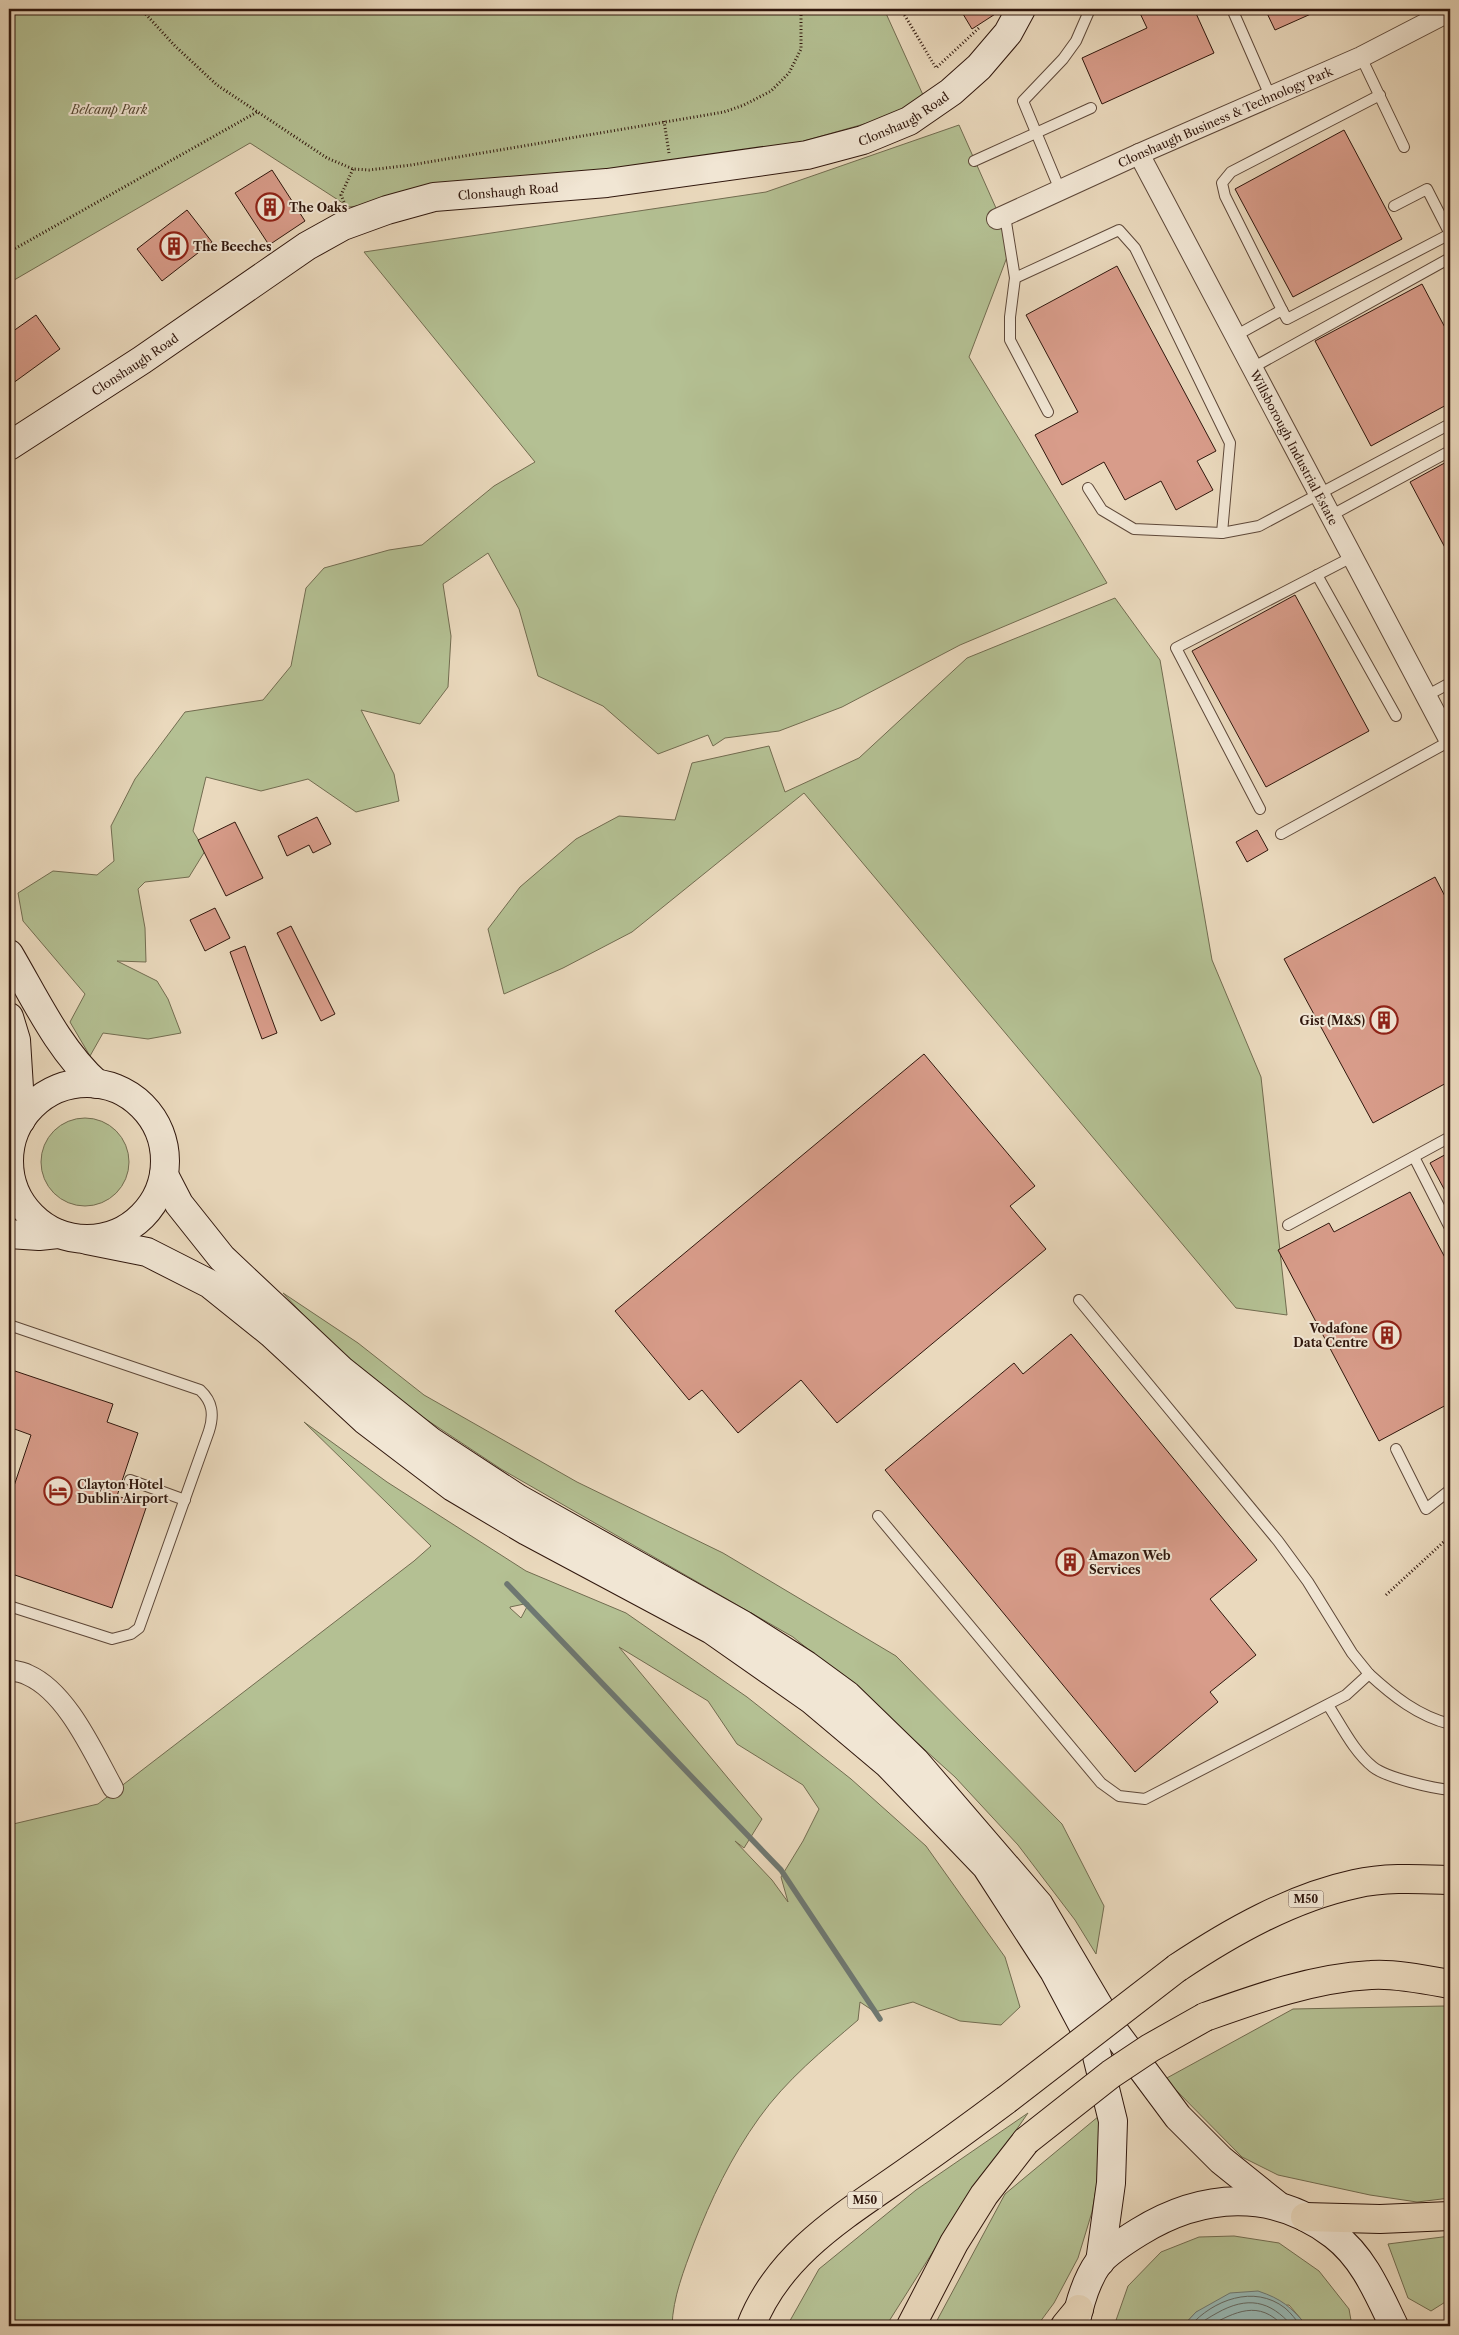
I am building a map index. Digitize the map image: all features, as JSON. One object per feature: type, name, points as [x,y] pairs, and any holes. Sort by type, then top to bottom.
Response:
[{"type":"highway","name":"M50","points":[[751,2326],[779,2275],[812,2240],[1006,2100],[1177,1968],[1209,1947],[1255,1921],[1308,1898],[1356,1884],[1400,1879],[1450,1880]]},
{"type":"highway","points":[[911,2326],[954,2243],[984,2195],[1026,2141],[1111,2074],[1150,2048],[1205,2017],[1262,1996],[1314,1984],[1372,1974],[1450,1984]]},
{"type":"highway","points":[[1305,2217],[1380,2219],[1450,2216]]},
{"type":"main road","name":"Clonshaugh Road","points":[[9,446],[142,360],[307,246],[354,222],[387,210],[434,197],[607,183],[806,155],[863,140],[909,121],[950,92],[979,67],[1008,33],[1021,9]]},
{"type":"main road","points":[[9,954],[50,1025],[78,1067],[97,1084]]},
{"type":"main road","points":[[9,1016],[16,1040],[15,1130],[10,1152],[10,1172],[15,1192],[26,1210],[40,1224],[58,1234],[147,1252],[210,1284],[271,1333],[364,1420],[453,1487],[527,1531],[712,1630],[812,1700],[888,1764],[986,1866],[1054,1971],[1095,2048],[1113,2121],[1111,2183],[1100,2262],[1087,2286],[1073,2321]]},
{"type":"main road","points":[[15,1130],[35,1103],[53,1091],[75,1084],[97,1084],[124,1092],[147,1112],[162,1139],[165,1157],[164,1175],[152,1204],[131,1226],[102,1238],[87,1240]]},
{"type":"main road","points":[[164,1175],[179,1204],[234,1270],[341,1370],[430,1441],[517,1498],[743,1625],[806,1665],[847,1695],[916,1761],[1039,1905],[1111,2027],[1178,2117],[1222,2160],[1277,2205]]},
{"type":"main road","points":[[9,1234],[39,1236],[58,1234]]},
{"type":"main road","points":[[1100,2262],[1131,2237],[1161,2219],[1202,2204],[1256,2201],[1277,2205],[1305,2217],[1335,2235],[1362,2264],[1394,2326]]},
{"type":"street","name":"Clonshaugh Business & Technology Park","points":[[1001,218],[1139,154],[1361,58],[1450,11]]},
{"type":"street","name":"Willsborough Industrial Estate","points":[[1139,154],[1450,741]]},
{"type":"street","points":[[9,1670],[28,1675],[55,1695],[76,1722],[113,1788]]},
{"type":"lane","points":[[1060,190],[1038,132],[1023,100],[1063,59],[1076,41],[1090,9]]},
{"type":"lane","points":[[1232,9],[1271,98]]},
{"type":"lane","points":[[1361,58],[1404,147]]},
{"type":"lane","points":[[1380,95],[1231,172],[1222,183],[1225,196],[1287,319],[1450,234],[1426,189],[1394,206]]},
{"type":"lane","points":[[974,162],[1091,108]]},
{"type":"lane","points":[[1001,218],[1015,278],[1010,317],[1010,340],[1048,412]]},
{"type":"lane","points":[[1015,278],[1119,230],[1135,248],[1230,443],[1222,533]]},
{"type":"lane","points":[[1252,368],[1450,258]]},
{"type":"lane","points":[[1235,336],[1282,310]]},
{"type":"lane","points":[[1088,488],[1102,510],[1134,528],[1222,533],[1259,526],[1450,424]]},
{"type":"lane","points":[[1330,516],[1450,451]]},
{"type":"lane","points":[[1260,809],[1176,648],[1352,557]]},
{"type":"lane","points":[[1317,575],[1396,716]]},
{"type":"lane","points":[[1426,696],[1450,683]]},
{"type":"lane","points":[[1280,834],[1450,741]]},
{"type":"lane","points":[[1288,1225],[1450,1137]]},
{"type":"lane","points":[[1414,1157],[1450,1228]]},
{"type":"lane","points":[[1079,1300],[1278,1541],[1308,1582],[1352,1653],[1369,1674],[1395,1698],[1418,1711],[1450,1724]]},
{"type":"lane","points":[[9,1325],[100,1358],[200,1390],[208,1397],[213,1411],[212,1422],[139,1628],[131,1634],[112,1639],[9,1606]]},
{"type":"lane","points":[[1396,1449],[1426,1509],[1450,1490]]},
{"type":"lane","points":[[130,1480],[185,1500]]},
{"type":"lane","points":[[878,1516],[1101,1783],[1119,1796],[1144,1799],[1346,1695],[1369,1674]]},
{"type":"lane","points":[[1328,1705],[1357,1748],[1374,1768],[1425,1787],[1450,1790]]},
{"type":"path","points":[[141,9],[174,46],[217,85],[327,158],[353,168],[369,170],[411,165],[724,112],[744,105],[772,91],[789,73],[801,49],[801,9]]},
{"type":"path","points":[[901,9],[936,68],[980,27]]},
{"type":"path","points":[[9,252],[258,112]]},
{"type":"path","points":[[664,122],[672,174]]},
{"type":"path","points":[[353,168],[341,195],[354,222]]},
{"type":"path","points":[[1386,1595],[1450,1536]]},
{"type":"green space","name":"Belcamp Park","points":[[9,9],[884,9],[928,106],[747,157],[349,207],[250,143],[9,283]]},
{"type":"green space","points":[[959,125],[1012,244],[969,357],[1107,583],[960,645],[842,707],[779,731],[725,738],[713,746],[708,735],[658,754],[603,706],[538,676],[519,609],[488,553],[443,584],[451,636],[448,687],[420,724],[361,710],[394,774],[399,801],[356,812],[308,779],[261,791],[206,777],[193,831],[205,851],[189,877],[145,882],[138,889],[145,928],[146,962],[117,961],[157,981],[168,999],[181,1033],[148,1039],[103,1033],[90,1056],[70,1022],[85,994],[23,921],[18,893],[53,871],[97,875],[114,861],[111,826],[135,779],[185,712],[263,700],[291,666],[306,588],[324,568],[389,550],[422,545],[494,486],[535,462],[364,252],[766,192]]},
{"type":"green space","points":[[1115,598],[1160,660],[1212,960],[1261,1077],[1287,1315],[1236,1308],[804,793],[632,932],[563,968],[504,994],[488,929],[520,887],[576,839],[619,816],[675,820],[692,763],[769,746],[785,792],[859,758],[967,658]]},
{"type":"green space","points":[[85,1118],[102,1121],[116,1131],[126,1145],[129,1162],[126,1179],[116,1193],[102,1203],[85,1206],[68,1203],[54,1193],[44,1179],[41,1162],[44,1145],[54,1131],[68,1121]]},
{"type":"green space","points":[[283,1293],[358,1343],[424,1395],[577,1482],[723,1553],[896,1656],[1062,1824],[1104,1906],[1096,1954],[1075,1920],[1018,1845],[955,1777],[855,1687],[793,1637],[501,1469],[359,1375]]},
{"type":"green space","points":[[304,1422],[387,1482],[526,1571],[626,1613],[747,1697],[851,1779],[926,1846],[1005,1957],[1020,2007],[1001,2025],[960,2021],[913,2002],[875,2012],[860,2002],[858,2020],[781,2091],[759,2118],[739,2148],[707,2210],[694,2243],[677,2294],[672,2326],[9,2326],[9,1825],[98,1804],[431,1546]],"holes":[[[529,1603],[521,1618],[510,1608],[510,1607]],[[619,1647],[708,1701],[737,1744],[803,1785],[819,1809],[803,1841],[781,1877],[788,1902],[772,1880],[735,1841],[744,1848],[762,1819]]]},
{"type":"green space","points":[[1445,2006],[1450,2008],[1450,2198],[1417,2202],[1370,2195],[1278,2175],[1242,2157],[1165,2079],[1293,2009]]},
{"type":"green space","points":[[1028,2113],[946,2231],[886,2326],[787,2326],[819,2269],[916,2190]]},
{"type":"green space","points":[[1099,2116],[1101,2160],[1092,2212],[1078,2258],[1054,2303],[1037,2326],[934,2326],[1005,2194]]},
{"type":"green space","points":[[1234,2236],[1279,2243],[1319,2271],[1349,2309],[1352,2326],[1307,2326],[1289,2305],[1196,2312],[1183,2326],[1114,2326],[1128,2286],[1161,2252],[1199,2237]]},
{"type":"green space","points":[[1450,2236],[1450,2299],[1431,2311],[1408,2298],[1388,2244]]},
{"type":"water","points":[[1258,2291],[1274,2297],[1285,2304],[1307,2326],[1183,2326],[1196,2312],[1230,2293]]},
{"type":"building","points":[[960,9],[1003,9],[972,29]]},
{"type":"building","points":[[1138,9],[1194,9],[1214,53],[1102,104],[1082,58],[1147,28]]},
{"type":"building","points":[[1265,9],[1322,9],[1275,30]]},
{"type":"building","points":[[1344,130],[1402,239],[1293,297],[1235,189]]},
{"type":"building","name":"The Oaks","points":[[272,170],[305,221],[269,245],[235,193]]},
{"type":"building","name":"The Beeches","points":[[187,210],[212,242],[162,281],[137,249]]},
{"type":"building","points":[[1117,266],[1216,451],[1197,461],[1213,490],[1176,510],[1161,481],[1125,500],[1104,462],[1062,485],[1035,435],[1078,412],[1026,315]]},
{"type":"building","points":[[1422,284],[1450,337],[1450,403],[1371,446],[1315,341]]},
{"type":"building","points":[[36,315],[60,349],[9,386],[9,334]]},
{"type":"building","points":[[1450,460],[1450,557],[1410,482]]},
{"type":"building","points":[[1295,595],[1369,731],[1266,787],[1192,651]]},
{"type":"building","points":[[317,817],[331,844],[313,853],[309,845],[287,856],[278,836]]},
{"type":"building","points":[[235,822],[263,878],[226,896],[198,840]]},
{"type":"building","points":[[1257,830],[1268,850],[1247,862],[1236,842]]},
{"type":"building","name":"Gist (M&S)","points":[[1435,877],[1450,906],[1450,1081],[1373,1123],[1284,959]]},
{"type":"building","points":[[215,908],[230,938],[205,951],[190,920]]},
{"type":"building","points":[[291,926],[335,1014],[321,1021],[277,933]]},
{"type":"building","points":[[245,946],[277,1033],[262,1039],[230,952]]},
{"type":"building","points":[[924,1054],[1035,1186],[1010,1206],[1046,1249],[837,1423],[801,1380],[738,1433],[702,1390],[689,1400],[615,1311]]},
{"type":"building","points":[[1450,1152],[1450,1200],[1430,1163]]},
{"type":"building","name":"Vodafone Data Centre","points":[[1410,1192],[1450,1267],[1450,1403],[1379,1441],[1278,1250],[1329,1223],[1334,1232]]},
{"type":"building","name":"Amazon Web Services","points":[[1071,1334],[1257,1560],[1210,1599],[1256,1655],[1210,1692],[1218,1702],[1135,1772],[885,1470],[1014,1363],[1023,1374]]},
{"type":"building","name":"Clayton Hotel Dublin Airport","points":[[9,1369],[113,1404],[107,1422],[138,1433],[117,1496],[147,1505],[112,1608],[9,1573],[9,1501],[31,1435],[9,1427]]},
{"type":"waterway","points":[[507,1584],[781,1870],[880,2019]]},
{"type":"place","name":"The Oaks","points":[[270,207]]},
{"type":"place","name":"The Beeches","points":[[174,246]]},
{"type":"place","name":"Gist (M&S)","points":[[1384,1020]]},
{"type":"place","name":"Vodafone Data Centre","points":[[1387,1335]]},
{"type":"place","name":"Clayton Hotel Dublin Airport","points":[[58,1491]]},
{"type":"place","name":"Amazon Web Services","points":[[1070,1562]]}]
